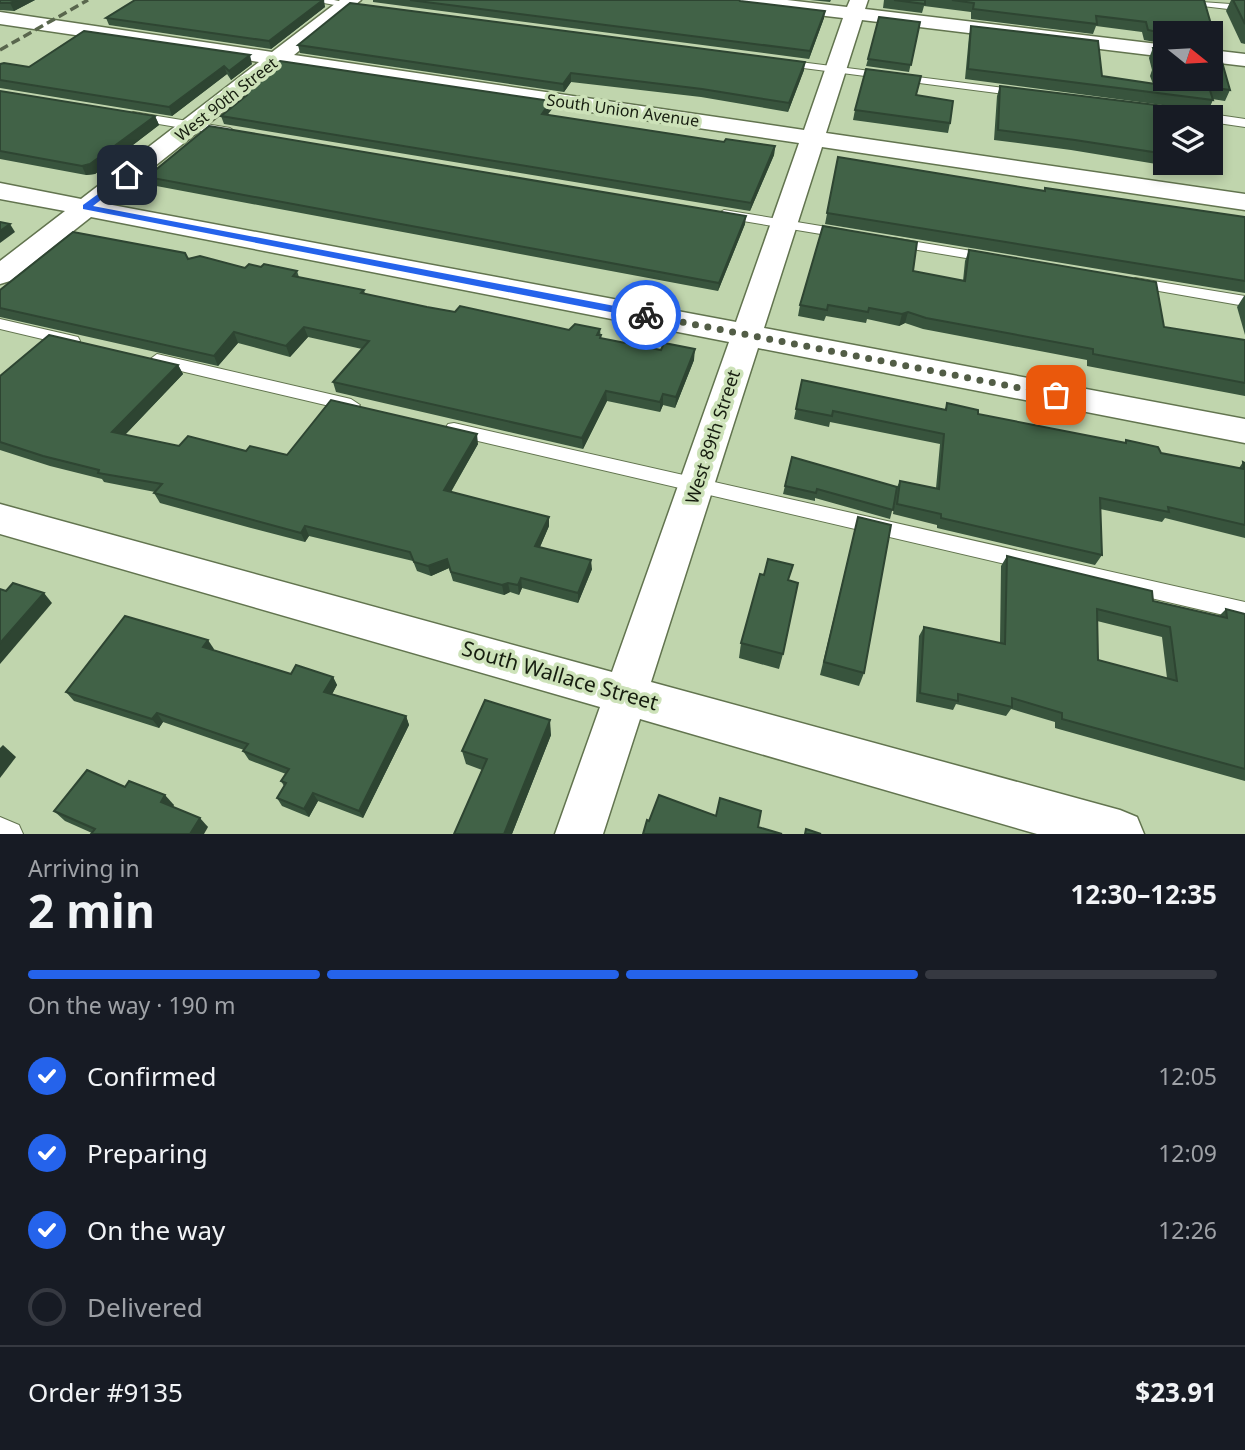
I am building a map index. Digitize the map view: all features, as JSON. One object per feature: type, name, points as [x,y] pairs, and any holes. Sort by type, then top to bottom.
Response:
[{"type":"street","points":[[740,0],[857,7],[1153,49]]},
{"type":"street","name":"West 90th Street","points":[[0,275],[276,59],[355,4]]},
{"type":"street","name":"West 89th Street","points":[[579,834],[857,7]]},
{"type":"street","name":"South Union Avenue","points":[[0,19],[1245,202]]},
{"type":"street","points":[[1223,57],[1245,60]]},
{"type":"street","points":[[0,191],[1245,431]]},
{"type":"street","name":"South Wallace Street","points":[[0,519],[1120,834]]},
{"type":"lane","points":[[312,0],[355,4]]},
{"type":"lane","points":[[1177,0],[1245,8]]},
{"type":"lane","points":[[773,61],[1026,94]]},
{"type":"lane","points":[[118,113],[244,134]]},
{"type":"lane","points":[[1223,120],[1245,123]]},
{"type":"lane","points":[[714,212],[1010,262]]},
{"type":"lane","points":[[1121,281],[1245,302]]},
{"type":"lane","points":[[0,324],[94,346]]},
{"type":"lane","points":[[135,355],[363,408]]},
{"type":"lane","points":[[431,424],[1245,611]]},
{"type":"lane","points":[[0,830],[10,834]]},
{"type":"building","points":[[0,0],[17,0],[0,3]]},
{"type":"building","points":[[135,0],[323,0],[269,41],[106,18]]},
{"type":"building","points":[[410,0],[739,0],[825,11],[810,51]]},
{"type":"building","points":[[894,0],[925,0],[925,4]]},
{"type":"building","points":[[952,0],[1204,0],[1210,21],[1153,21],[1153,31],[1148,30],[1146,22],[1096,16],[1097,24],[973,9],[974,3]]},
{"type":"building","points":[[1233,0],[1245,0],[1245,24]]},
{"type":"building","points":[[350,3],[805,62],[789,103],[571,73],[563,84],[298,45]]},
{"type":"building","points":[[879,17],[920,22],[911,65],[868,59]]},
{"type":"building","points":[[971,26],[1098,41],[1102,76],[1153,84],[1153,91],[1210,91],[1213,100],[968,69]]},
{"type":"building","points":[[84,31],[250,55],[229,71],[224,66],[169,107],[0,80],[0,64],[29,67]]},
{"type":"building","points":[[280,61],[551,101],[542,114],[724,142],[726,139],[775,146],[751,203],[221,116],[247,95],[243,89]]},
{"type":"building","points":[[1223,66],[1230,90],[1223,89]]},
{"type":"building","points":[[866,69],[921,76],[916,95],[953,101],[950,123],[855,110]]},
{"type":"building","points":[[1000,86],[1156,105],[1153,105],[1153,152],[998,130]]},
{"type":"building","points":[[0,91],[155,116],[90,164],[82,166],[0,151]]},
{"type":"building","points":[[209,126],[746,216],[719,283],[147,177]]},
{"type":"building","points":[[838,157],[1045,191],[1045,188],[1245,217],[1245,281],[827,213]]},
{"type":"building","points":[[0,222],[10,224],[0,231]]},
{"type":"building","points":[[823,226],[917,242],[913,271],[965,281],[969,250],[1156,282],[1164,327],[1245,340],[1245,383],[1093,354],[1093,349],[926,318],[908,312],[902,314],[869,308],[868,312],[828,305],[827,310],[800,305]]},
{"type":"building","points":[[73,232],[185,253],[188,259],[200,256],[245,268],[249,264],[261,267],[264,264],[297,271],[293,276],[364,290],[361,293],[427,307],[455,312],[460,306],[569,330],[575,324],[600,329],[597,335],[601,335],[600,338],[661,350],[664,343],[695,349],[676,397],[663,394],[660,402],[606,391],[582,438],[333,382],[369,341],[304,327],[286,346],[234,332],[214,356],[0,308],[0,290]]},
{"type":"building","points":[[49,335],[178,365],[112,432],[179,446],[188,436],[246,451],[250,446],[287,455],[331,400],[477,434],[444,490],[549,517],[535,546],[591,560],[578,593],[521,578],[518,585],[502,585],[451,572],[447,559],[428,566],[414,562],[410,552],[305,526],[301,533],[154,493],[162,484],[98,473],[99,470],[0,442],[0,376]]},
{"type":"building","points":[[802,380],[946,410],[947,403],[978,410],[978,414],[1126,443],[1126,440],[1158,447],[1161,453],[1244,469],[1243,462],[1245,463],[1245,525],[1168,507],[1169,512],[1100,498],[1102,555],[941,518],[941,514],[897,504],[900,481],[939,489],[944,434],[833,411],[832,416],[796,409]]},
{"type":"building","points":[[792,457],[897,487],[893,510],[817,489],[816,493],[785,486]]},
{"type":"building","points":[[858,517],[891,525],[864,673],[824,662]]},
{"type":"building","points":[[1007,556],[1152,591],[1153,601],[1227,618],[1226,609],[1245,614],[1245,769],[1062,719],[1062,713],[1012,698],[1012,707],[958,694],[958,701],[920,693],[924,627],[1005,644]],"holes":[[[1097,609],[1170,627],[1177,681],[1098,660]]]},
{"type":"building","points":[[768,559],[793,565],[788,580],[798,583],[783,654],[741,643],[760,574],[764,575]]},
{"type":"building","points":[[13,583],[44,593],[0,643],[0,589],[6,591]]},
{"type":"building","points":[[125,616],[208,640],[203,647],[291,674],[296,665],[333,677],[324,692],[406,716],[359,811],[313,793],[304,809],[277,798],[286,783],[281,781],[289,769],[243,751],[248,744],[157,713],[152,719],[66,692]]},
{"type":"building","points":[[485,700],[550,720],[504,834],[454,834],[487,759],[462,751]]},
{"type":"building","points":[[87,770],[125,787],[129,781],[165,795],[161,802],[200,818],[190,834],[91,834],[95,829],[54,811]]},
{"type":"building","points":[[659,795],[716,816],[720,798],[761,811],[758,827],[782,834],[643,834]]},
{"type":"building","points":[[806,829],[821,834],[805,834]]},
{"type":"railway","points":[[0,50],[88,0]]},
{"type":"way so far","points":[[646,315],[1056,395]]},
{"type":"route","points":[[127,175],[86,207],[646,315]]}]
